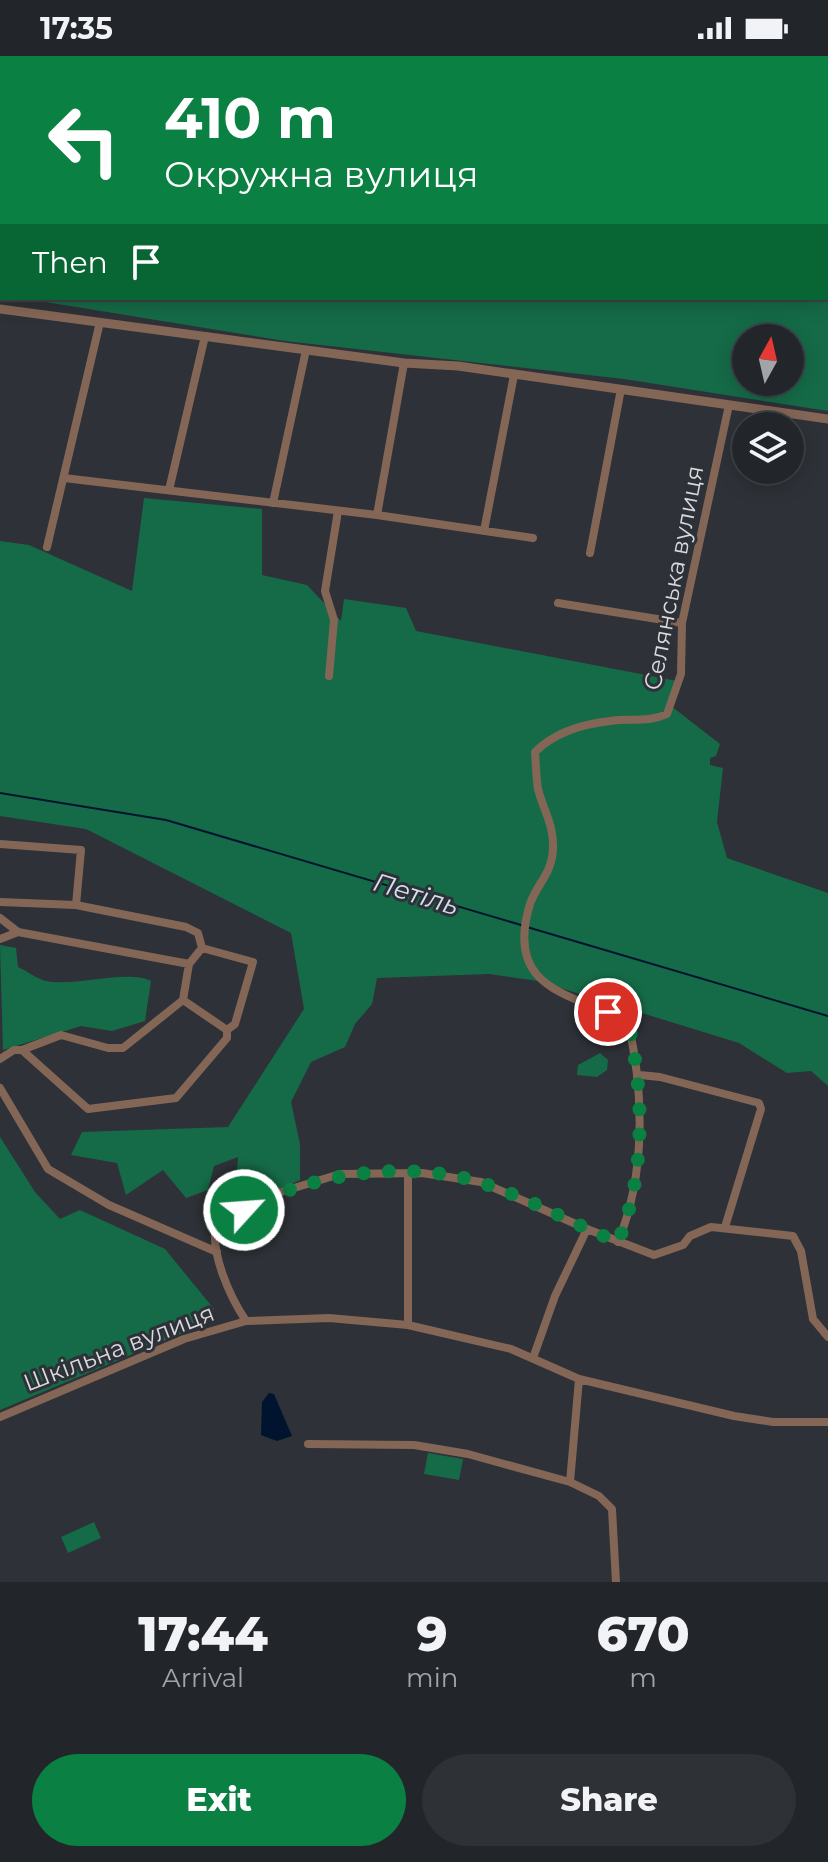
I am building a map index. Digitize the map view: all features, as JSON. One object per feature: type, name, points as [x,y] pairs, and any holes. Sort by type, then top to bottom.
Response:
[{"type":"street","points":[[0,309],[404,363],[458,366],[828,419]]},
{"type":"street","points":[[47,547],[100,322]]},
{"type":"street","points":[[169,490],[205,336]]},
{"type":"street","points":[[273,503],[306,350]]},
{"type":"street","points":[[377,515],[404,363]]},
{"type":"street","points":[[484,531],[514,375]]},
{"type":"street","points":[[590,553],[621,389]]},
{"type":"street","name":"Селянська вулиця","points":[[640,1075],[628,1022],[550,989],[529,965],[524,935],[527,919],[531,900],[547,877],[553,848],[549,813],[539,790],[535,752],[551,737],[609,721],[655,720],[667,714],[681,674],[682,623],[729,405]]},
{"type":"street","points":[[64,478],[377,515],[533,538]]},
{"type":"street","points":[[329,676],[334,620],[325,591],[338,511]]},
{"type":"street","points":[[558,603],[682,623]]},
{"type":"street","points":[[0,844],[81,850],[76,905]]},
{"type":"street","points":[[0,902],[76,905],[186,927],[198,933],[202,948]]},
{"type":"street","points":[[0,918],[18,932],[189,964]]},
{"type":"street","points":[[0,939],[18,932]]},
{"type":"street","points":[[0,1059],[14,1050],[22,1050],[61,1035],[108,1048],[123,1048],[183,1000],[189,964],[202,948]]},
{"type":"street","points":[[202,948],[253,962],[235,1024],[227,1030]]},
{"type":"street","points":[[183,1000],[227,1030]]},
{"type":"street","points":[[22,1050],[80,1104],[96,1109],[176,1098],[227,1038],[227,1030]]},
{"type":"street","points":[[618,1242],[632,1207],[640,1075],[660,1077],[759,1103],[761,1109],[725,1227]]},
{"type":"street","points":[[0,1088],[48,1169],[109,1205],[218,1252]]},
{"type":"street","points":[[246,1321],[235,1306],[213,1238],[216,1225],[271,1195],[340,1174],[408,1173],[481,1182],[654,1255],[683,1245],[700,1231],[725,1227],[793,1236],[801,1251],[813,1319],[828,1337]]},
{"type":"street","points":[[408,1173],[408,1325]]},
{"type":"street","points":[[533,1358],[555,1296],[587,1229]]},
{"type":"street","name":"Шкільна вулиця","points":[[0,1417],[184,1339],[246,1321],[329,1318],[408,1325],[511,1349],[579,1379],[734,1416],[773,1422],[828,1422]]},
{"type":"street","points":[[570,1482],[579,1379]]},
{"type":"street","points":[[308,1444],[414,1445],[468,1454],[570,1482],[599,1496],[612,1509],[616,1582]]},
{"type":"green space","points":[[33,300],[828,300],[828,411],[732,396],[804,396],[804,324],[732,324],[732,396],[624,379],[285,341]]},
{"type":"green space","points":[[144,498],[262,509],[262,575],[307,585],[341,621],[344,599],[406,608],[416,631],[677,681],[671,706],[720,744],[716,756],[710,758],[710,765],[723,768],[717,822],[727,858],[828,893],[828,1086],[811,1071],[787,1073],[739,1043],[538,981],[489,974],[377,978],[372,1004],[355,1024],[345,1047],[311,1062],[291,1102],[300,1144],[300,1180],[234,1208],[238,1157],[214,1166],[208,1190],[186,1198],[163,1170],[126,1195],[117,1163],[71,1155],[82,1132],[228,1127],[304,1009],[291,933],[86,829],[0,816],[0,541],[29,545],[132,591]]},
{"type":"green space","points":[[0,945],[16,948],[18,967],[46,981],[129,977],[151,981],[145,1021],[112,1031],[81,1026],[3,1050]]},
{"type":"green space","points":[[600,1053],[608,1060],[607,1070],[597,1077],[577,1075],[578,1065]]},
{"type":"green space","points":[[0,1137],[35,1192],[60,1219],[80,1210],[165,1249],[214,1309],[197,1327],[0,1410]]},
{"type":"green space","points":[[428,1453],[463,1459],[459,1480],[424,1474]]},
{"type":"green space","points":[[94,1522],[101,1538],[68,1553],[61,1537]]},
{"type":"water","points":[[269,1393],[274,1394],[292,1436],[277,1441],[261,1435],[262,1402]]},
{"type":"waterway","name":"Петіль","points":[[0,793],[166,820],[521,925]]},
{"type":"waterway","name":"Петіль","points":[[527,927],[828,1016]]},
{"type":"route","points":[[244,1210],[271,1195],[340,1174],[422,1173],[481,1182],[618,1242],[632,1207],[640,1075],[628,1022],[608,1012]]}]
